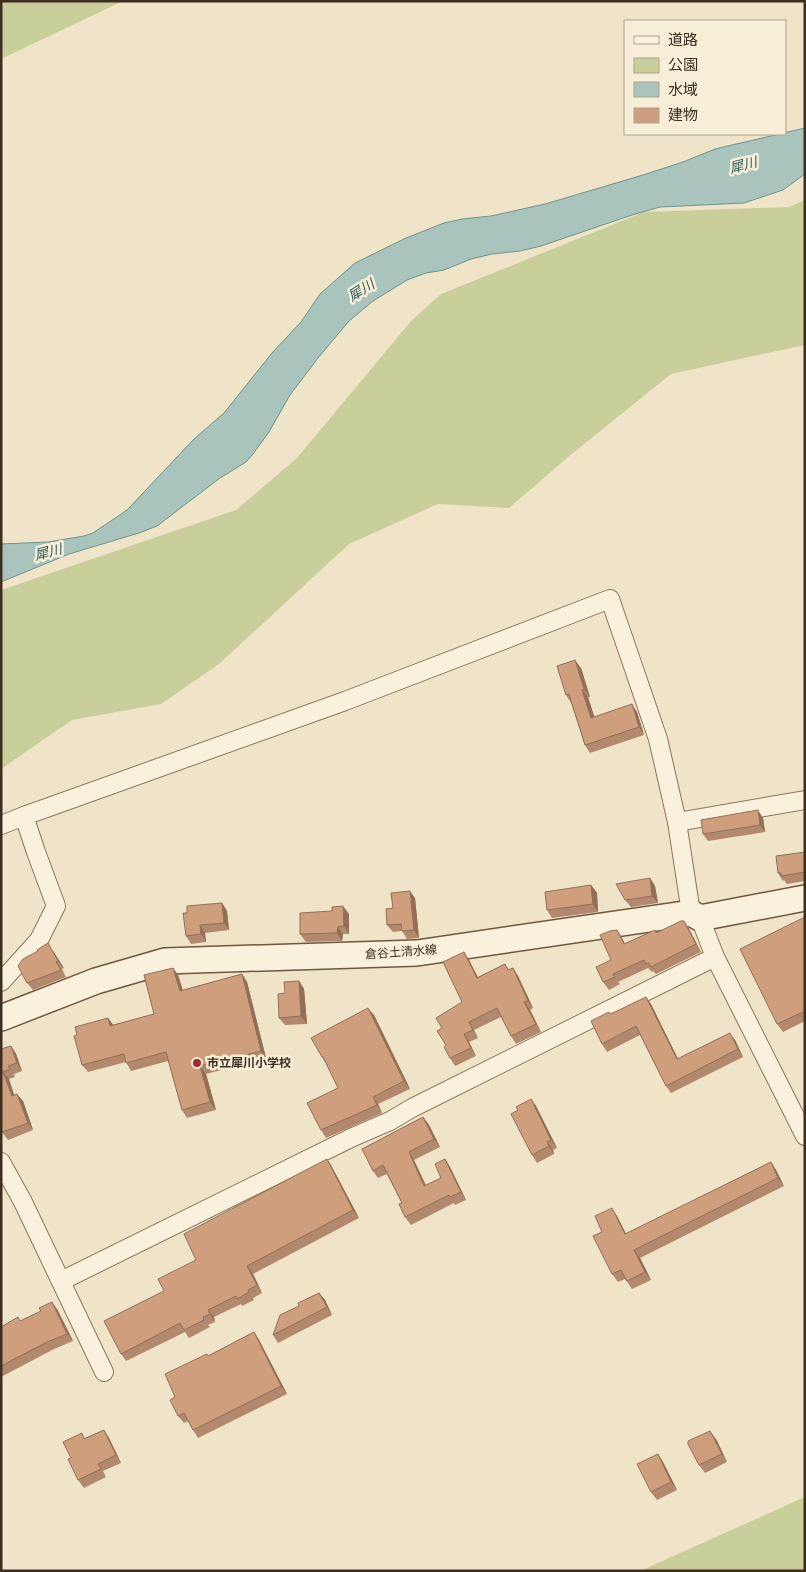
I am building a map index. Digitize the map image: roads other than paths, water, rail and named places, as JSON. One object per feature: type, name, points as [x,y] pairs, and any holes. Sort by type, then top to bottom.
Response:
[{"type":"main road","name":"倉谷土清水線","points":[[1,1018],[96,981],[165,961],[418,953],[805,898]]},
{"type":"street","points":[[1,825],[344,701],[610,599],[658,739],[696,915],[805,1136]]},
{"type":"street","points":[[677,822],[805,800]]},
{"type":"street","points":[[1,982],[39,940],[56,906],[24,816]]},
{"type":"street","points":[[61,1281],[353,1137],[390,1121],[420,1104],[716,957]]},
{"type":"street","points":[[1,1162],[23,1202],[104,1372]]},
{"type":"water","name":"犀川","points":[[805,128],[805,174],[783,190],[744,203],[660,207],[541,246],[471,259],[444,270],[426,273],[407,280],[373,301],[349,321],[290,395],[269,432],[246,462],[220,478],[157,526],[69,554],[1,582],[1,544],[48,542],[84,536],[93,533],[127,510],[194,439],[224,413],[272,353],[301,322],[320,294],[355,263],[406,238],[444,223],[491,216],[545,204],[643,175],[715,149],[775,135],[786,135],[786,132]]},
{"type":"place","name":"市立犀川小学校","points":[[197,1063]]}]
